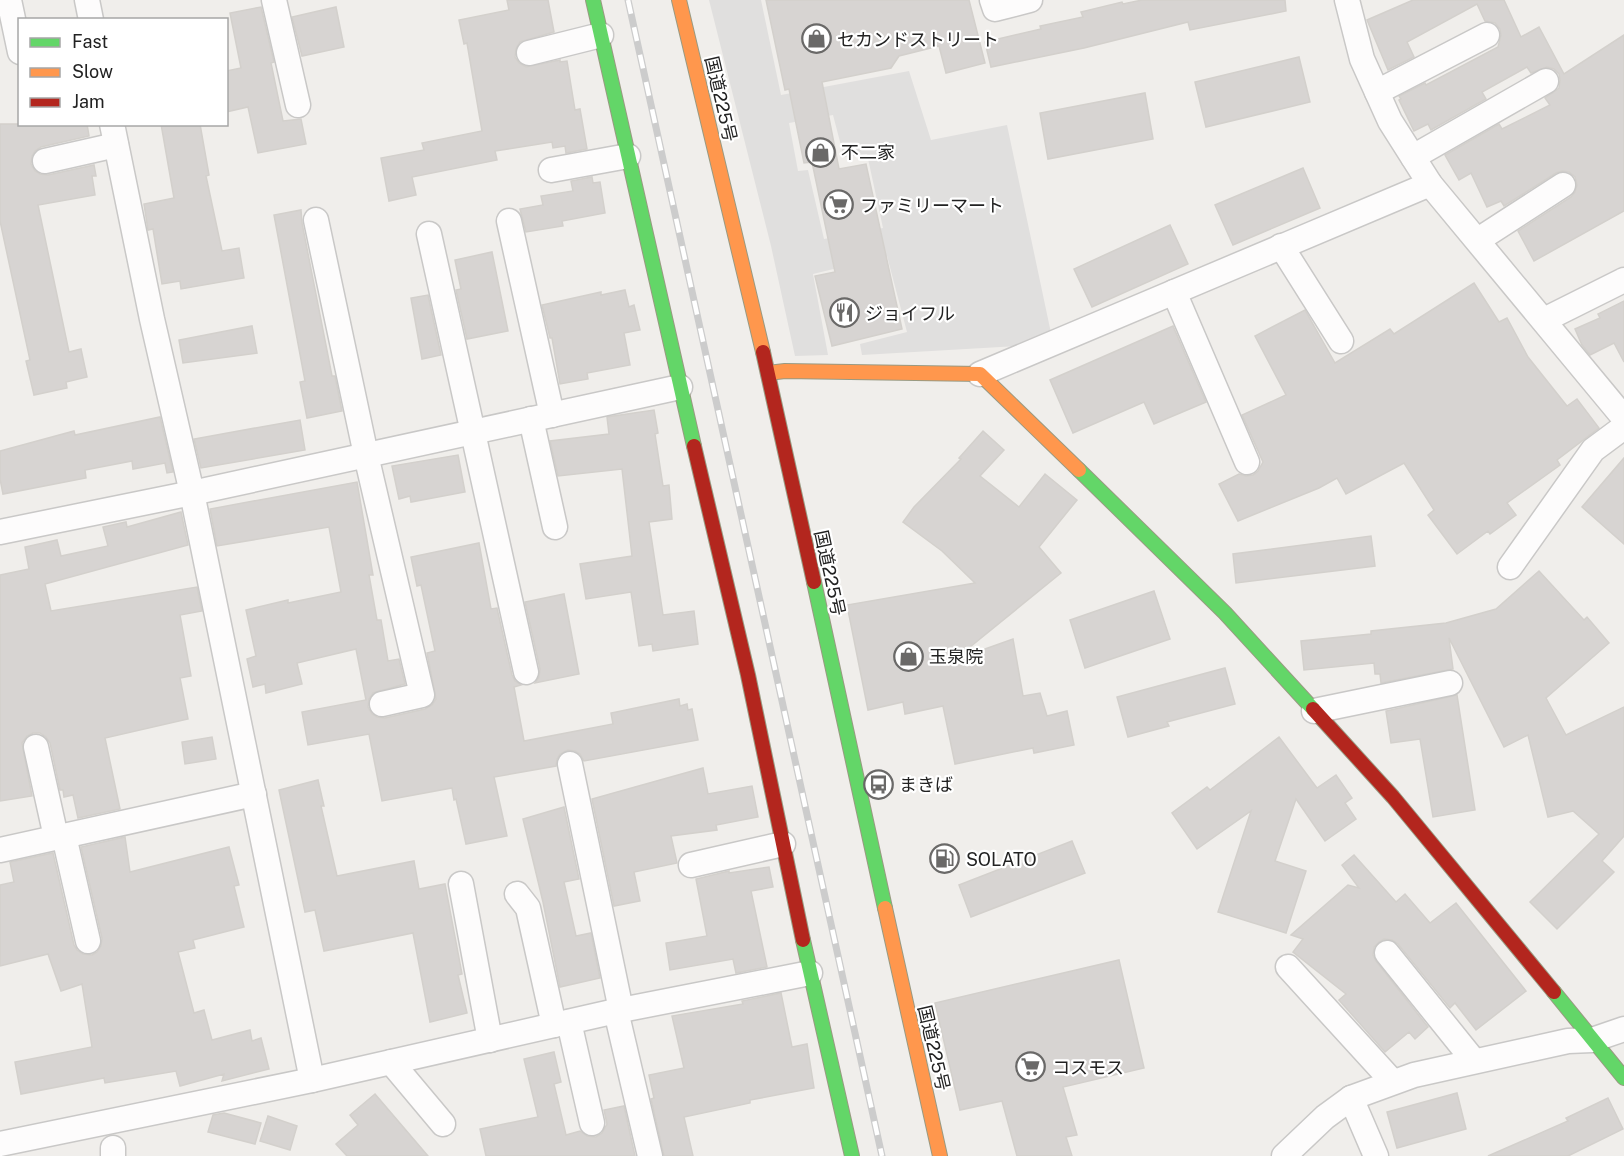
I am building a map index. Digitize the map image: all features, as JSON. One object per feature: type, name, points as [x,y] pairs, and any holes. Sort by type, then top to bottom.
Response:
[{"type":"main road","points":[[593,0],[680,387],[748,675],[810,972],[852,1156]]},
{"type":"main road","name":"国道225号","points":[[679,0],[768,373],[940,1156]]},
{"type":"main road","points":[[768,373],[785,371],[980,374],[1225,613],[1393,797],[1624,1078]]},
{"type":"street","points":[[9,0],[18,43]]},
{"type":"street","points":[[87,0],[91,18]]},
{"type":"street","points":[[274,0],[298,105]]},
{"type":"street","points":[[992,0],[995,9],[1030,0]]},
{"type":"street","points":[[1347,0],[1362,59],[1390,121],[1430,184],[1620,408]]},
{"type":"street","points":[[529,53],[601,35]]},
{"type":"street","points":[[1377,92],[1487,35]]},
{"type":"street","points":[[1413,158],[1546,81]]},
{"type":"street","points":[[45,161],[114,135],[192,493],[312,1080]]},
{"type":"street","points":[[551,170],[628,156]]},
{"type":"street","points":[[980,374],[1430,184]]},
{"type":"street","points":[[1478,240],[1563,185]]},
{"type":"street","points":[[316,220],[366,455],[422,694],[382,704]]},
{"type":"street","points":[[509,221],[541,417],[555,527]]},
{"type":"street","points":[[429,234],[526,672]]},
{"type":"street","points":[[1281,246],[1341,341]]},
{"type":"street","points":[[1544,320],[1624,280]]},
{"type":"street","points":[[1174,292],[1247,462]]},
{"type":"street","points":[[0,532],[192,493],[680,387]]},
{"type":"street","points":[[1510,567],[1593,450],[1624,427]]},
{"type":"street","points":[[1314,711],[1450,683]]},
{"type":"street","points":[[36,747],[88,941]]},
{"type":"street","points":[[570,764],[618,1010],[650,1156]]},
{"type":"street","points":[[0,850],[254,794]]},
{"type":"street","points":[[691,865],[783,844]]},
{"type":"street","points":[[461,884],[490,1040]]},
{"type":"street","points":[[517,894],[528,908],[592,1123]]},
{"type":"street","points":[[1387,953],[1474,1061]]},
{"type":"street","points":[[1288,967],[1393,1083]]},
{"type":"street","points":[[0,1144],[312,1080],[618,1010],[810,972]]},
{"type":"street","points":[[1284,1156],[1325,1117],[1351,1098],[1414,1075],[1568,1041],[1592,1040],[1624,1029]]},
{"type":"street","points":[[391,1062],[443,1124]]},
{"type":"street","points":[[1351,1098],[1376,1156]]},
{"type":"shaded area","points":[[709,0],[761,0],[781,95],[909,71],[931,140],[1007,125],[1051,333],[1019,346],[862,355],[860,344],[907,332],[887,256],[813,274],[828,355],[795,356],[771,246]],"holes":[[[833,115],[844,157],[867,154],[883,228],[824,239],[808,170],[798,171],[789,123]]]},
{"type":"building","points":[[507,0],[548,0],[554,32],[520,42],[515,57],[526,67],[560,60],[560,62],[567,61],[575,110],[580,109],[587,149],[566,153],[565,146],[553,148],[552,142],[495,151],[497,160],[412,177],[416,195],[389,201],[381,158],[424,150],[422,143],[482,131],[467,43],[464,44],[459,20],[509,10]]},
{"type":"building","points":[[766,0],[969,0],[985,63],[946,73],[939,46],[899,56],[891,68],[822,82],[839,169],[866,164],[902,329],[832,346],[815,276],[835,272],[812,162],[804,163],[789,89],[785,90]]},
{"type":"building","points":[[1142,0],[1285,0],[1286,11],[1190,30],[1188,22],[1084,48],[991,67],[985,42],[1041,29],[1040,26],[1083,17],[1081,12],[1122,2],[1123,4]]},
{"type":"building","points":[[1413,0],[1504,0],[1521,37],[1539,27],[1564,74],[1624,35],[1624,211],[1534,261],[1518,231],[1571,197],[1577,185],[1575,177],[1569,172],[1556,173],[1504,206],[1501,201],[1487,207],[1471,173],[1459,180],[1445,155],[1499,124],[1502,129],[1550,105],[1545,98],[1559,88],[1559,74],[1547,67],[1531,73],[1527,67],[1482,92],[1486,99],[1431,130],[1428,124],[1414,131],[1399,96],[1425,83],[1426,85],[1498,47],[1501,35],[1495,23],[1485,21],[1477,4],[1407,42],[1414,57],[1388,70],[1367,20]]},
{"type":"building","points":[[261,7],[274,62],[271,63],[283,121],[301,119],[306,144],[258,153],[248,107],[228,112],[228,71],[241,68],[230,13]]},
{"type":"building","points":[[336,7],[344,47],[302,56],[292,17]]},
{"type":"building","points":[[1299,57],[1310,102],[1206,127],[1195,82]]},
{"type":"building","points":[[1145,93],[1153,139],[1048,159],[1040,113]]},
{"type":"building","points":[[0,124],[87,126],[89,136],[41,147],[32,156],[31,164],[35,171],[48,175],[94,165],[96,176],[92,176],[95,195],[38,205],[69,352],[81,349],[87,377],[66,382],[67,388],[34,395],[26,361],[30,360],[0,221]]},
{"type":"building","points":[[161,126],[200,126],[209,175],[206,176],[222,251],[239,248],[244,278],[181,289],[180,281],[162,284],[153,229],[148,230],[144,204],[174,198]]},
{"type":"building","points":[[1303,168],[1320,208],[1233,245],[1215,205]]},
{"type":"building","points":[[592,177],[593,183],[600,182],[605,213],[562,221],[563,226],[526,232],[520,209],[543,205],[541,196],[573,191],[571,181]]},
{"type":"building","points":[[301,210],[332,376],[335,376],[342,411],[307,418],[300,382],[305,381],[274,215]]},
{"type":"building","points":[[1170,225],[1188,264],[1092,307],[1074,269]]},
{"type":"building","points":[[492,252],[508,331],[467,339],[456,290],[461,289],[455,260]]},
{"type":"building","points":[[1474,283],[1499,322],[1507,318],[1528,357],[1567,406],[1577,399],[1599,428],[1557,460],[1560,465],[1507,503],[1516,515],[1490,534],[1488,531],[1457,554],[1428,515],[1434,510],[1404,463],[1346,494],[1337,478],[1319,488],[1238,521],[1219,484],[1239,474],[1253,475],[1263,462],[1242,415],[1286,395],[1255,336],[1305,310],[1335,363],[1390,329],[1394,334]]},
{"type":"building","points":[[625,290],[629,307],[634,305],[640,330],[624,333],[630,365],[587,373],[588,379],[560,384],[552,338],[550,338],[542,305],[601,292],[601,295]]},
{"type":"building","points":[[428,295],[441,355],[422,359],[411,298]]},
{"type":"building","points":[[1624,301],[1624,362],[1614,343],[1590,355],[1582,345],[1575,329],[1600,318],[1598,314]]},
{"type":"building","points":[[252,326],[257,353],[183,363],[179,340]]},
{"type":"building","points":[[1173,326],[1206,402],[1154,424],[1144,402],[1073,433],[1050,380]]},
{"type":"building","points":[[654,410],[658,433],[655,434],[663,486],[669,485],[672,519],[649,522],[663,615],[694,611],[698,644],[653,651],[652,644],[639,646],[631,592],[586,599],[580,564],[632,556],[622,469],[558,476],[550,441],[609,434],[607,417]]},
{"type":"building","points":[[160,417],[173,472],[167,473],[165,463],[133,469],[132,461],[85,470],[86,478],[3,494],[0,479],[0,451],[74,431],[75,435]]},
{"type":"building","points":[[300,420],[305,450],[201,468],[194,439]]},
{"type":"building","points":[[983,431],[1004,450],[980,476],[1019,507],[1045,474],[1077,500],[1039,547],[1061,573],[954,660],[1013,639],[1023,696],[1040,693],[1047,716],[1067,711],[1074,745],[1034,753],[1033,748],[955,764],[943,706],[905,714],[903,702],[868,710],[847,605],[975,583],[942,551],[903,522],[914,507],[961,459],[959,458]]},
{"type":"building","points":[[458,455],[465,492],[411,502],[410,496],[399,499],[392,466]]},
{"type":"building","points":[[1624,458],[1624,544],[1582,507]]},
{"type":"building","points":[[357,482],[373,575],[369,575],[377,620],[381,620],[388,661],[399,659],[405,684],[373,693],[368,707],[372,714],[385,718],[425,709],[436,699],[427,653],[435,651],[421,585],[417,586],[411,557],[479,543],[491,609],[497,608],[512,675],[521,685],[514,687],[524,741],[613,724],[611,713],[679,699],[680,706],[687,704],[688,710],[692,709],[698,740],[584,761],[580,754],[568,750],[560,754],[556,766],[494,777],[507,836],[466,844],[452,788],[382,801],[369,734],[308,745],[302,712],[366,700],[356,649],[297,663],[302,684],[266,693],[265,684],[253,687],[247,659],[256,656],[246,610],[288,600],[288,603],[341,592],[329,527],[217,546],[210,509]]},
{"type":"building","points":[[181,512],[188,545],[45,584],[51,611],[197,587],[202,611],[180,615],[191,676],[180,678],[188,719],[105,738],[120,809],[78,818],[73,795],[64,797],[63,790],[60,790],[50,743],[40,733],[27,736],[22,743],[32,796],[0,801],[0,575],[29,569],[25,547],[57,540],[61,556],[108,546],[103,527],[126,522],[127,527]]},
{"type":"building","points":[[1371,536],[1375,566],[1236,583],[1233,554]]},
{"type":"building","points":[[1539,571],[1584,620],[1587,617],[1609,643],[1546,698],[1566,735],[1624,707],[1624,836],[1602,861],[1614,872],[1557,929],[1530,902],[1599,834],[1573,811],[1548,817],[1528,735],[1504,747],[1449,638],[1453,669],[1381,683],[1380,674],[1375,674],[1374,663],[1304,670],[1301,641],[1446,623],[1496,609]]},
{"type":"building","points":[[1154,591],[1170,639],[1085,668],[1070,620]]},
{"type":"building","points":[[564,594],[579,674],[535,683],[540,669],[525,602]]},
{"type":"building","points":[[1225,668],[1235,704],[1167,722],[1169,726],[1128,737],[1117,697]]},
{"type":"building","points":[[1457,695],[1475,810],[1433,817],[1420,739],[1391,743],[1386,711]]},
{"type":"building","points":[[212,737],[216,759],[185,764],[182,742]]},
{"type":"building","points":[[1279,737],[1317,788],[1336,775],[1352,798],[1345,803],[1356,819],[1325,841],[1296,799],[1275,861],[1306,871],[1286,933],[1218,912],[1251,811],[1197,849],[1172,813],[1207,787],[1210,790]]},
{"type":"building","points":[[703,768],[708,794],[752,786],[758,817],[716,825],[717,830],[671,836],[677,863],[634,872],[640,901],[614,906],[592,799]]},
{"type":"building","points":[[318,780],[324,806],[321,806],[337,876],[414,861],[419,889],[445,884],[462,974],[458,975],[467,1013],[430,1022],[413,933],[324,951],[315,910],[305,912],[279,790]]},
{"type":"building","points":[[564,807],[579,879],[564,882],[576,936],[591,933],[600,978],[560,987],[523,819]]},
{"type":"building","points":[[125,837],[130,872],[229,847],[239,885],[234,886],[244,927],[193,940],[195,948],[178,952],[194,1013],[204,1010],[212,1040],[250,1030],[252,1041],[261,1038],[269,1069],[222,1081],[224,1074],[180,1086],[176,1071],[105,1083],[104,1078],[21,1094],[15,1062],[92,1047],[82,984],[61,991],[48,954],[0,966],[0,885],[14,882],[10,862],[53,853],[74,945],[83,954],[92,955],[101,946],[102,938],[81,847]]},
{"type":"building","points":[[1072,841],[1085,873],[971,917],[959,885]]},
{"type":"building","points":[[1354,855],[1396,902],[1405,894],[1430,923],[1456,903],[1526,991],[1476,1030],[1455,1003],[1450,1008],[1398,944],[1384,939],[1374,947],[1373,955],[1376,961],[1428,1027],[1415,1039],[1409,1032],[1385,1052],[1339,1000],[1346,994],[1293,952],[1303,939],[1291,935],[1348,885],[1359,888],[1342,865]]},
{"type":"building","points":[[769,867],[773,887],[751,891],[767,967],[736,973],[733,959],[670,970],[666,943],[707,936],[696,879],[729,871],[729,873]]},
{"type":"building","points":[[1119,960],[1144,1068],[1063,1087],[1077,1135],[1066,1137],[1072,1156],[1017,1156],[1002,1101],[960,1110],[935,1003]]},
{"type":"building","points":[[781,993],[792,1047],[807,1044],[814,1088],[750,1100],[750,1103],[684,1117],[693,1156],[664,1156],[651,1099],[654,1098],[649,1075],[684,1068],[672,1016],[743,1004],[742,1001]]},
{"type":"building","points":[[554,1052],[561,1082],[554,1084],[566,1135],[580,1131],[587,1136],[596,1137],[602,1133],[607,1124],[604,1110],[624,1106],[635,1156],[486,1156],[480,1129],[538,1117],[524,1059]]},
{"type":"building","points":[[1457,1093],[1466,1129],[1397,1148],[1387,1112]]},
{"type":"building","points":[[375,1094],[428,1156],[347,1156],[336,1144],[358,1125],[350,1115]]},
{"type":"building","points":[[1608,1098],[1623,1129],[1568,1156],[1488,1156],[1568,1121],[1566,1118]]},
{"type":"building","points":[[224,1113],[261,1123],[255,1144],[208,1132],[213,1115]]},
{"type":"building","points":[[268,1116],[297,1126],[290,1150],[260,1141]]},
{"type":"railway","points":[[628,0],[882,1156]]},
{"type":"traffic: fast","points":[[593,0],[694,446]]},
{"type":"traffic: fast","points":[[1079,470],[1225,613],[1313,709]]},
{"type":"traffic: fast","points":[[814,582],[885,908]]},
{"type":"traffic: fast","points":[[803,940],[852,1156]]},
{"type":"traffic: fast","points":[[1554,992],[1624,1078]]},
{"type":"traffic: slow","points":[[679,0],[763,352]]},
{"type":"traffic: slow","points":[[768,373],[785,371],[980,374],[1079,470]]},
{"type":"traffic: slow","points":[[885,908],[940,1156]]},
{"type":"traffic: jam","points":[[763,352],[814,582]]},
{"type":"traffic: jam","points":[[694,446],[748,675],[803,940]]},
{"type":"traffic: jam","points":[[1313,709],[1393,797],[1554,992]]},
{"type":"place","name":"セカンドストリート","points":[[816,39]]},
{"type":"place","name":"不二家","points":[[820,152]]},
{"type":"place","name":"ファミリーマート","points":[[839,205]]},
{"type":"place","name":"ジョイフル","points":[[844,313]]},
{"type":"place","name":"玉泉院","points":[[908,656]]},
{"type":"place","name":"まきば","points":[[878,784]]},
{"type":"place","name":"SOLATO","points":[[945,859]]},
{"type":"place","name":"コスモス","points":[[1031,1067]]}]
